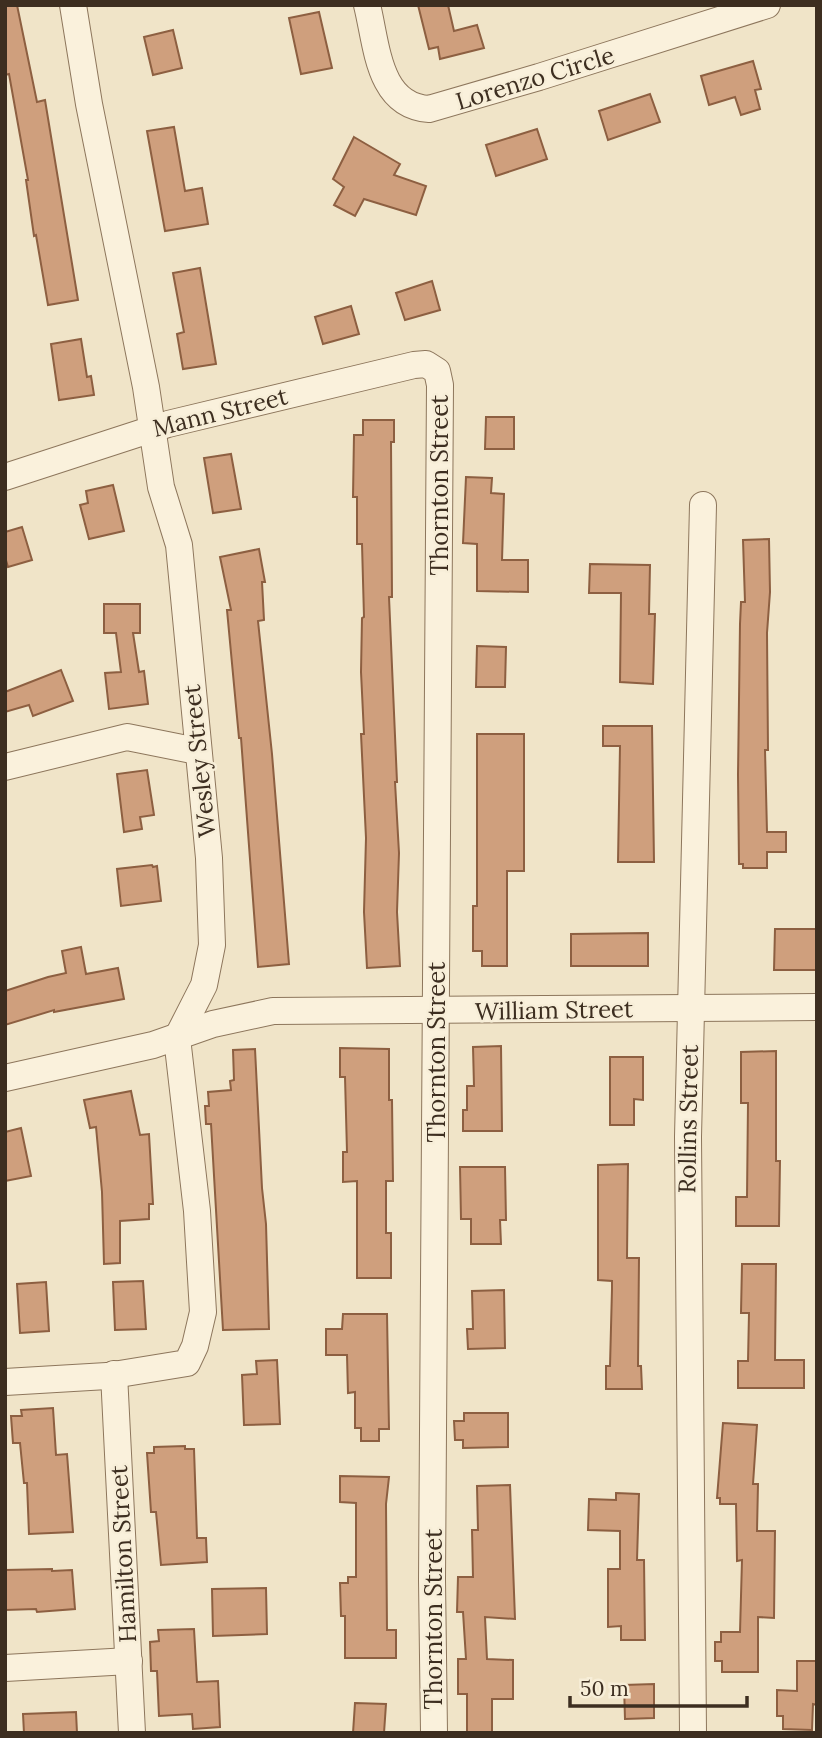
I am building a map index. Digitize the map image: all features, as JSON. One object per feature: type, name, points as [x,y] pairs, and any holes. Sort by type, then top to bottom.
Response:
[{"type":"street","name":"Wesley Street","points":[[74,5],[99,158],[146,387],[161,487],[179,545],[209,858],[212,946],[204,985],[177,1038]]},
{"type":"street","name":"Lorenzo Circle","points":[[368,5],[382,65],[392,92],[415,108],[429,109],[503,89],[767,5]]},
{"type":"street","name":"Mann Street","points":[[5,477],[152,429],[414,365],[426,364],[437,371]]},
{"type":"street","name":"Thornton Street","points":[[434,1733],[432,1580],[440,398],[437,371]]},
{"type":"street","name":"Rollins Street","points":[[693,1733],[687,1252],[690,1009],[703,506]]},
{"type":"street","points":[[5,767],[127,737],[197,751]]},
{"type":"street","name":"William Street","points":[[5,1078],[153,1045],[214,1024],[273,1011],[817,1007]]},
{"type":"street","points":[[5,1382],[114,1374],[187,1363],[195,1346],[203,1312],[197,1211],[177,1038]]},
{"type":"street","name":"Hamilton Street","points":[[114,1374],[132,1733]]},
{"type":"street","points":[[5,1668],[129,1661]]},
{"type":"building","points":[[5,5],[17,5],[37,102],[45,100],[78,300],[48,305],[36,235],[34,236],[28,180],[9,74],[5,75]]},
{"type":"building","points":[[418,5],[448,5],[454,31],[477,25],[484,48],[440,59],[438,47],[429,49]]},
{"type":"building","points":[[319,12],[332,68],[301,74],[289,18]]},
{"type":"building","points":[[173,30],[182,68],[153,75],[144,37]]},
{"type":"building","points":[[753,61],[761,89],[755,90],[760,109],[741,115],[735,97],[709,105],[701,76]]},
{"type":"building","points":[[650,94],[660,122],[608,140],[599,111]]},
{"type":"building","points":[[174,127],[185,191],[202,188],[208,224],[165,231],[147,131]]},
{"type":"building","points":[[537,129],[547,159],[496,176],[486,145]]},
{"type":"building","points":[[354,137],[400,164],[394,175],[426,186],[416,215],[364,199],[355,216],[334,205],[344,187],[333,179]]},
{"type":"building","points":[[200,268],[216,364],[183,369],[177,334],[184,332],[173,273]]},
{"type":"building","points":[[432,281],[440,310],[405,320],[396,293]]},
{"type":"building","points":[[351,306],[359,334],[323,344],[315,317]]},
{"type":"building","points":[[81,339],[87,377],[91,376],[94,395],[59,400],[51,344]]},
{"type":"building","points":[[486,417],[514,417],[514,449],[485,449]]},
{"type":"building","points":[[363,420],[394,420],[394,442],[391,442],[392,597],[389,597],[397,782],[397,912],[400,966],[367,968],[364,912],[366,838],[361,734],[364,734],[361,672],[364,617],[362,544],[357,544],[357,497],[353,497],[354,435],[363,435]]},
{"type":"building","points":[[231,454],[241,509],[213,513],[204,458]]},
{"type":"building","points":[[466,477],[492,478],[491,493],[504,494],[502,560],[528,560],[528,592],[477,591],[477,544],[463,543]]},
{"type":"building","points":[[113,485],[124,531],[89,539],[80,505],[88,503],[86,491]]},
{"type":"building","points":[[22,527],[32,560],[8,567],[5,557],[5,532]]},
{"type":"building","points":[[769,539],[768,750],[765,750],[767,832],[786,832],[786,852],[767,852],[767,868],[743,868],[743,864],[739,864],[738,775],[740,624],[741,602],[745,602],[743,540]]},
{"type":"building","points":[[259,549],[265,582],[262,582],[264,620],[258,621],[289,964],[258,967],[241,738],[227,610],[231,610],[220,557]]},
{"type":"building","points":[[590,564],[650,565],[649,614],[655,614],[653,684],[620,682],[621,593],[589,593]]},
{"type":"building","points":[[104,604],[140,604],[140,633],[133,633],[139,672],[144,671],[148,704],[109,709],[105,673],[121,672],[116,633],[104,633]]},
{"type":"building","points":[[477,646],[506,647],[505,687],[476,687]]},
{"type":"building","points":[[61,670],[73,701],[33,716],[29,705],[5,712],[5,692]]},
{"type":"building","points":[[603,726],[652,726],[654,862],[618,862],[620,746],[603,746]]},
{"type":"building","points":[[477,734],[524,734],[524,871],[507,871],[507,966],[482,966],[482,951],[473,951],[473,906],[477,906]]},
{"type":"building","points":[[147,770],[154,815],[140,817],[142,829],[124,832],[117,774]]},
{"type":"building","points":[[157,866],[161,901],[121,906],[117,869]]},
{"type":"building","points":[[775,929],[817,929],[817,970],[774,970]]},
{"type":"building","points":[[648,933],[648,966],[571,966],[571,934]]},
{"type":"building","points":[[81,947],[86,974],[118,968],[124,999],[54,1010],[5,1025],[5,991],[66,973],[62,951]]},
{"type":"building","points":[[501,1046],[502,1131],[463,1131],[463,1110],[467,1110],[467,1086],[474,1086],[473,1047]]},
{"type":"building","points":[[340,1048],[389,1049],[393,1181],[386,1181],[386,1233],[391,1233],[391,1278],[357,1278],[357,1181],[343,1182],[343,1152],[347,1152],[345,1077],[340,1077]]},
{"type":"building","points":[[255,1049],[266,1224],[269,1329],[223,1330],[211,1124],[206,1124],[205,1106],[209,1106],[208,1092],[231,1090],[230,1081],[234,1080],[233,1050]]},
{"type":"building","points":[[776,1051],[776,1161],[780,1161],[779,1226],[736,1226],[736,1197],[747,1197],[748,1103],[741,1103],[741,1052]]},
{"type":"building","points":[[610,1057],[643,1057],[643,1100],[634,1099],[634,1125],[610,1125]]},
{"type":"building","points":[[131,1091],[140,1135],[149,1134],[153,1204],[149,1204],[149,1219],[120,1221],[120,1263],[104,1264],[102,1192],[96,1127],[90,1128],[84,1100]]},
{"type":"building","points":[[21,1128],[31,1176],[5,1181],[5,1132]]},
{"type":"building","points":[[628,1164],[627,1258],[639,1258],[638,1366],[641,1366],[642,1389],[606,1389],[606,1366],[610,1366],[612,1281],[598,1280],[598,1165]]},
{"type":"building","points":[[460,1167],[505,1167],[506,1220],[500,1220],[501,1244],[471,1244],[471,1219],[461,1219]]},
{"type":"building","points":[[742,1264],[776,1264],[775,1360],[804,1360],[804,1388],[738,1388],[738,1361],[748,1361],[749,1313],[741,1313]]},
{"type":"building","points":[[143,1281],[146,1329],[115,1330],[113,1282]]},
{"type":"building","points":[[46,1282],[49,1331],[20,1333],[17,1284]]},
{"type":"building","points":[[504,1290],[505,1348],[468,1349],[467,1329],[473,1329],[472,1291]]},
{"type":"building","points":[[343,1314],[387,1314],[389,1429],[379,1429],[379,1441],[361,1441],[361,1428],[355,1428],[355,1392],[348,1393],[347,1355],[326,1355],[326,1329],[342,1329]]},
{"type":"building","points":[[277,1360],[280,1424],[244,1425],[242,1375],[257,1374],[256,1361]]},
{"type":"building","points":[[53,1408],[56,1455],[67,1454],[73,1532],[29,1534],[27,1483],[24,1483],[20,1443],[13,1443],[11,1416],[22,1416],[21,1410]]},
{"type":"building","points":[[464,1413],[508,1413],[508,1447],[463,1448],[463,1440],[455,1440],[454,1421],[464,1421]]},
{"type":"building","points":[[723,1423],[757,1425],[753,1484],[758,1484],[757,1531],[775,1531],[774,1618],[758,1617],[758,1672],[722,1672],[722,1661],[715,1661],[715,1642],[721,1642],[721,1632],[740,1632],[742,1560],[737,1561],[736,1504],[720,1504],[720,1498],[717,1498]]},
{"type":"building","points":[[185,1446],[185,1449],[194,1449],[197,1538],[206,1538],[207,1562],[161,1565],[156,1512],[151,1512],[147,1453],[154,1453],[154,1447]]},
{"type":"building","points":[[340,1476],[389,1477],[386,1504],[387,1630],[396,1630],[396,1658],[345,1658],[345,1616],[341,1616],[340,1583],[348,1583],[348,1577],[356,1577],[356,1503],[340,1502]]},
{"type":"building","points":[[510,1485],[515,1619],[485,1617],[487,1659],[513,1660],[513,1699],[492,1699],[492,1732],[467,1732],[467,1694],[458,1694],[458,1659],[466,1659],[463,1612],[457,1612],[458,1577],[473,1577],[472,1530],[478,1530],[477,1486]]},
{"type":"building","points":[[616,1493],[639,1494],[637,1560],[644,1560],[645,1640],[621,1640],[621,1626],[608,1627],[608,1569],[620,1569],[620,1531],[588,1530],[589,1499],[616,1500]]},
{"type":"building","points":[[5,1570],[72,1570],[75,1609],[37,1612],[36,1609],[5,1610]]},
{"type":"building","points":[[266,1588],[267,1634],[213,1636],[212,1589]]},
{"type":"building","points":[[194,1629],[197,1682],[218,1681],[220,1727],[193,1729],[192,1714],[159,1716],[157,1671],[151,1671],[150,1642],[159,1641],[158,1630]]},
{"type":"building","points":[[797,1661],[817,1661],[817,1705],[813,1704],[812,1730],[783,1729],[783,1716],[777,1716],[777,1690],[797,1691]]},
{"type":"building","points":[[654,1684],[654,1718],[625,1719],[624,1685]]},
{"type":"building","points":[[355,1703],[386,1704],[384,1733],[353,1733]]},
{"type":"building","points":[[76,1712],[77,1733],[24,1733],[23,1714]]}]
